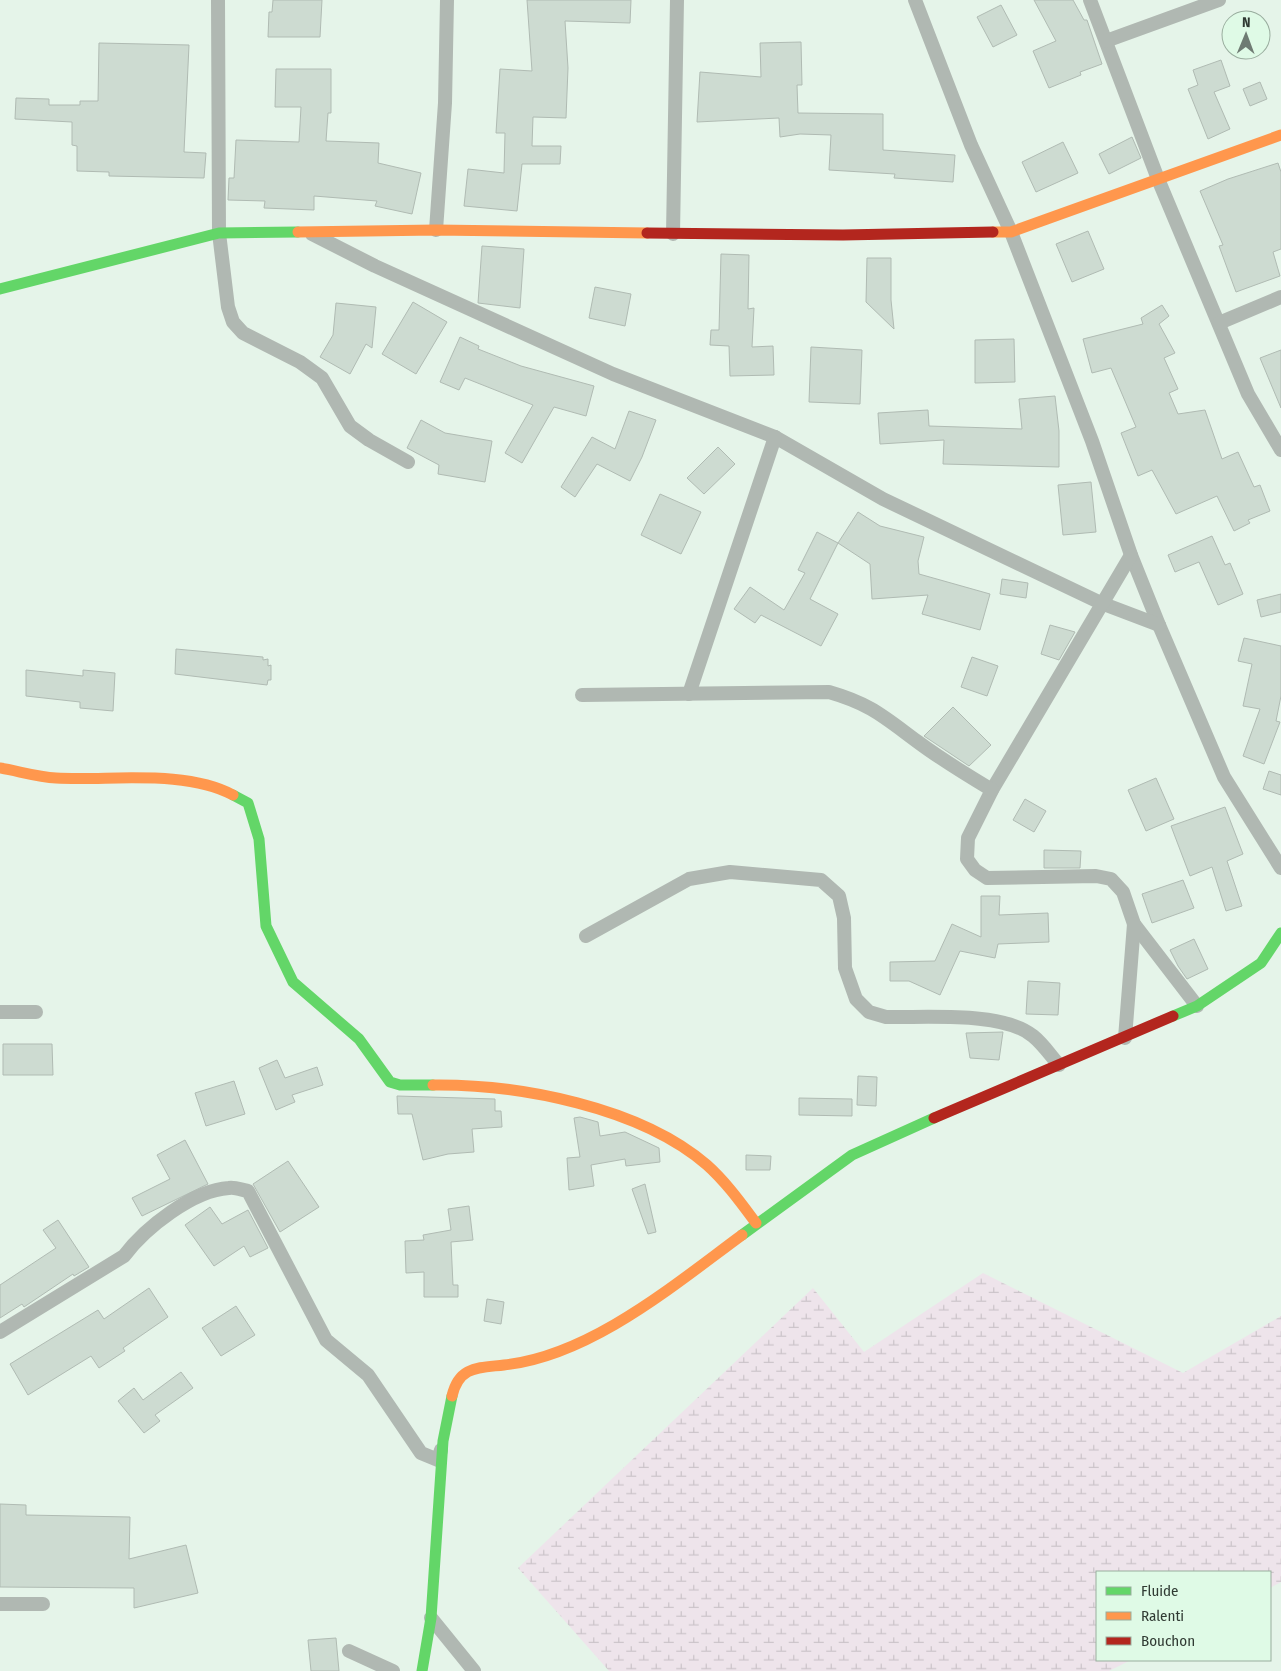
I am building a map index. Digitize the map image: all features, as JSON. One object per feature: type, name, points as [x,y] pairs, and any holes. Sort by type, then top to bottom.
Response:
[{"type":"street","points":[[218,0],[219,233],[228,307],[233,322],[244,333],[300,362],[322,378],[350,426],[369,440],[408,462]]},
{"type":"street","points":[[436,230],[445,103],[447,0]]},
{"type":"street","points":[[673,234],[677,0]]},
{"type":"street","points":[[915,0],[971,145],[1011,232],[1092,440],[1131,555],[1159,625],[1224,777],[1281,868]]},
{"type":"street","points":[[1090,0],[1158,179],[1248,394],[1281,450]]},
{"type":"street","points":[[1106,41],[1219,0]]},
{"type":"street","points":[[0,289],[219,233],[436,230],[843,235],[1011,232],[1281,135]]},
{"type":"street","points":[[307,231],[375,266],[612,374],[775,437],[883,499],[1101,603],[1159,625]]},
{"type":"street","points":[[1219,322],[1281,297]]},
{"type":"street","points":[[689,694],[775,437]]},
{"type":"street","points":[[1131,555],[992,790],[968,838],[967,859],[975,870],[987,878],[1096,876],[1111,879],[1123,892],[1134,924],[1197,1006]]},
{"type":"street","points":[[582,695],[829,692],[857,700],[879,711],[954,767],[992,790]]},
{"type":"street","points":[[0,768],[55,778],[139,777],[216,786],[248,803],[259,839],[266,926],[286,971],[293,982],[315,1003],[358,1039],[390,1082],[400,1085],[495,1086],[574,1102],[647,1128],[697,1157],[725,1182],[756,1223]]},
{"type":"street","points":[[586,936],[689,879],[730,872],[784,875],[821,880],[839,896],[844,918],[845,968],[856,999],[869,1012],[886,1017],[993,1019],[1013,1025],[1033,1036],[1059,1065]]},
{"type":"street","points":[[1125,1038],[1134,924]]},
{"type":"street","points":[[0,1332],[124,1256],[135,1241],[194,1197],[229,1188],[248,1191],[326,1340],[368,1375],[422,1453],[438,1460],[455,1383],[470,1369],[524,1363],[590,1340],[676,1283],[852,1155],[961,1106],[1197,1006],[1261,963],[1281,933]]},
{"type":"street","points":[[0,1012],[36,1012]]},
{"type":"street","points":[[422,1671],[431,1618],[443,1441]]},
{"type":"street","points":[[0,1604],[43,1604]]},
{"type":"street","points":[[431,1618],[474,1671]]},
{"type":"street","points":[[349,1651],[393,1671]]},
{"type":"green space","points":[[983,1273],[1183,1373],[1281,1316],[1281,1582],[1271,1587],[1271,1571],[1096,1571],[1096,1661],[1129,1661],[1109,1671],[609,1671],[518,1568],[813,1288],[864,1352]]},
{"type":"building","points":[[273,0],[322,0],[320,37],[268,37],[269,12],[272,12]]},
{"type":"building","points":[[527,0],[631,0],[630,23],[565,21],[568,68],[566,118],[533,117],[532,146],[561,146],[560,164],[522,164],[517,211],[464,206],[468,169],[504,173],[505,133],[496,133],[500,69],[532,71]]},
{"type":"building","points":[[1034,0],[1073,0],[1084,20],[1087,20],[1102,64],[1080,72],[1081,75],[1049,88],[1033,51],[1056,41]]},
{"type":"building","points":[[1001,5],[1017,35],[993,47],[977,17]]},
{"type":"building","points":[[801,42],[802,85],[797,85],[798,113],[883,114],[883,150],[955,155],[953,182],[894,178],[895,174],[829,170],[831,135],[800,134],[780,137],[779,118],[697,122],[700,72],[761,77],[760,43]]},
{"type":"building","points":[[99,43],[189,45],[184,152],[206,153],[204,178],[109,176],[109,172],[77,171],[77,146],[72,145],[72,122],[15,119],[16,98],[49,99],[49,105],[80,105],[80,101],[98,101]]},
{"type":"building","points":[[1221,60],[1230,86],[1214,92],[1230,129],[1208,139],[1188,89],[1198,85],[1193,70]]},
{"type":"building","points":[[276,69],[331,69],[331,113],[328,113],[326,141],[379,143],[378,163],[421,173],[412,214],[375,206],[377,201],[314,196],[314,210],[264,208],[265,201],[228,200],[229,178],[234,178],[236,140],[299,142],[301,107],[275,107]]},
{"type":"building","points":[[1260,82],[1267,99],[1250,106],[1243,89]]},
{"type":"building","points":[[1132,137],[1141,158],[1109,174],[1099,154]]},
{"type":"building","points":[[1063,142],[1078,173],[1036,192],[1022,162]]},
{"type":"building","points":[[1278,163],[1281,172],[1281,249],[1273,252],[1280,276],[1236,292],[1219,246],[1223,245],[1200,191],[1228,179]]},
{"type":"building","points":[[1088,231],[1104,269],[1072,282],[1056,244]]},
{"type":"building","points":[[482,246],[524,249],[520,308],[478,303]]},
{"type":"building","points":[[721,254],[749,255],[748,309],[754,308],[752,347],[773,346],[774,375],[730,376],[729,346],[710,345],[711,330],[719,330]]},
{"type":"building","points":[[867,258],[891,258],[891,300],[894,329],[866,302]]},
{"type":"building","points":[[595,287],[631,294],[625,326],[589,318]]},
{"type":"building","points":[[413,302],[447,322],[416,374],[382,354]]},
{"type":"building","points":[[336,303],[376,307],[372,348],[366,344],[350,374],[320,357],[333,335]]},
{"type":"building","points":[[1162,305],[1169,316],[1159,324],[1175,353],[1164,358],[1178,389],[1169,393],[1178,414],[1205,410],[1222,459],[1238,452],[1254,487],[1260,485],[1270,511],[1248,520],[1250,523],[1234,531],[1217,496],[1176,514],[1152,470],[1138,476],[1121,433],[1136,427],[1111,368],[1092,373],[1083,339],[1143,324],[1141,318]]},
{"type":"building","points":[[460,337],[479,346],[478,349],[521,366],[594,386],[586,416],[554,407],[522,463],[505,453],[533,405],[465,378],[459,390],[440,382]]},
{"type":"building","points":[[1014,339],[1015,382],[975,383],[975,340]]},
{"type":"building","points":[[811,347],[862,350],[860,404],[809,402]]},
{"type":"building","points":[[1281,350],[1281,408],[1260,358]]},
{"type":"building","points":[[1055,396],[1059,431],[1059,467],[943,464],[944,440],[880,444],[878,413],[928,410],[929,426],[1022,429],[1019,399]]},
{"type":"building","points":[[629,411],[656,420],[642,457],[630,481],[597,464],[575,497],[561,487],[592,437],[615,449]]},
{"type":"building","points":[[421,420],[445,433],[492,441],[485,482],[438,474],[439,465],[407,448]]},
{"type":"building","points":[[718,447],[735,464],[704,494],[687,478]]},
{"type":"building","points":[[1091,482],[1096,532],[1063,535],[1058,485]]},
{"type":"building","points":[[660,494],[701,512],[681,554],[641,535]]},
{"type":"building","points":[[858,512],[880,526],[924,537],[918,561],[919,574],[990,594],[980,630],[922,614],[928,595],[872,599],[870,564],[838,543]]},
{"type":"building","points":[[817,532],[838,543],[810,599],[838,614],[821,646],[761,615],[755,623],[734,609],[750,587],[784,610],[805,573],[798,570]]},
{"type":"building","points":[[1212,536],[1225,565],[1230,563],[1243,594],[1218,605],[1199,562],[1175,572],[1168,555]]},
{"type":"building","points":[[1002,579],[1028,583],[1026,598],[1000,594]]},
{"type":"building","points":[[1281,594],[1281,612],[1261,617],[1257,600]]},
{"type":"building","points":[[1050,625],[1075,632],[1059,660],[1041,654]]},
{"type":"building","points":[[1244,638],[1281,646],[1281,696],[1276,721],[1280,722],[1264,764],[1243,756],[1260,709],[1243,706],[1252,664],[1238,661]]},
{"type":"building","points":[[176,649],[263,657],[263,660],[268,659],[268,666],[271,665],[271,680],[268,680],[267,685],[175,674]]},
{"type":"building","points":[[972,657],[998,666],[987,696],[961,687]]},
{"type":"building","points":[[26,670],[83,676],[83,670],[115,673],[113,711],[80,708],[80,702],[26,696]]},
{"type":"building","points":[[953,707],[991,745],[969,766],[924,736]]},
{"type":"building","points":[[1269,771],[1281,775],[1281,795],[1263,789]]},
{"type":"building","points":[[1156,778],[1174,819],[1146,831],[1128,790]]},
{"type":"building","points":[[1025,799],[1046,811],[1034,832],[1013,820]]},
{"type":"building","points":[[1225,807],[1243,854],[1227,861],[1242,906],[1226,911],[1212,867],[1190,876],[1171,826]]},
{"type":"building","points":[[1044,850],[1081,851],[1080,868],[1044,868]]},
{"type":"building","points":[[1183,880],[1194,908],[1152,923],[1142,894]]},
{"type":"building","points":[[981,896],[1000,896],[999,915],[1048,913],[1049,942],[998,944],[995,958],[960,951],[940,995],[909,981],[890,981],[890,962],[935,961],[952,924],[981,937]]},
{"type":"building","points":[[1194,939],[1208,969],[1187,979],[1170,950]]},
{"type":"building","points":[[1028,981],[1060,983],[1058,1015],[1026,1014]]},
{"type":"building","points":[[1003,1032],[999,1060],[970,1058],[966,1033]]},
{"type":"building","points":[[3,1044],[52,1044],[53,1075],[3,1075]]},
{"type":"building","points":[[277,1060],[285,1078],[317,1067],[323,1085],[292,1095],[295,1102],[276,1110],[259,1068]]},
{"type":"building","points":[[858,1076],[877,1077],[876,1106],[857,1105]]},
{"type":"building","points":[[234,1081],[245,1114],[206,1126],[195,1093]]},
{"type":"building","points":[[397,1096],[495,1099],[495,1111],[501,1111],[502,1127],[472,1129],[474,1152],[448,1154],[423,1160],[412,1114],[398,1114]]},
{"type":"building","points":[[799,1098],[852,1099],[852,1116],[799,1115]]},
{"type":"building","points":[[580,1117],[598,1122],[600,1136],[625,1132],[659,1148],[660,1162],[626,1166],[625,1159],[591,1165],[594,1186],[569,1190],[567,1158],[580,1157],[574,1118]]},
{"type":"building","points":[[185,1140],[208,1184],[142,1216],[132,1198],[170,1179],[157,1155]]},
{"type":"building","points":[[746,1155],[771,1156],[770,1170],[746,1170]]},
{"type":"building","points":[[288,1161],[319,1207],[280,1232],[253,1184]]},
{"type":"building","points":[[645,1184],[656,1232],[648,1234],[632,1189]]},
{"type":"building","points":[[469,1206],[473,1240],[451,1242],[453,1285],[458,1285],[458,1297],[424,1297],[424,1272],[406,1273],[405,1241],[424,1240],[423,1235],[451,1230],[448,1209]]},
{"type":"building","points":[[210,1207],[222,1224],[248,1210],[268,1248],[250,1257],[244,1246],[214,1266],[185,1225]]},
{"type":"building","points":[[58,1220],[89,1267],[74,1276],[73,1274],[24,1307],[22,1304],[0,1318],[0,1285],[56,1248],[43,1230]]},
{"type":"building","points":[[149,1288],[168,1317],[123,1348],[125,1351],[99,1368],[91,1356],[28,1395],[10,1364],[98,1310],[104,1319]]},
{"type":"building","points":[[487,1299],[504,1302],[501,1324],[484,1321]]},
{"type":"building","points":[[236,1306],[255,1335],[221,1356],[202,1328]]},
{"type":"building","points":[[181,1372],[193,1388],[155,1415],[160,1421],[144,1433],[118,1401],[134,1388],[143,1400]]},
{"type":"building","points":[[0,1504],[26,1505],[26,1515],[130,1517],[129,1559],[186,1545],[198,1593],[134,1608],[134,1588],[0,1587]]},
{"type":"building","points":[[336,1638],[339,1671],[311,1671],[308,1640]]},
{"type":"traffic: fast","points":[[0,289],[219,233],[298,232]]},
{"type":"traffic: fast","points":[[233,795],[248,803],[259,839],[266,926],[293,982],[359,1039],[390,1082],[400,1085],[433,1085]]},
{"type":"traffic: fast","points":[[1173,1016],[1197,1006],[1261,963],[1281,933]]},
{"type":"traffic: fast","points":[[742,1235],[852,1155],[934,1118]]},
{"type":"traffic: fast","points":[[422,1671],[431,1618],[443,1441],[452,1396]]},
{"type":"traffic: slow","points":[[993,232],[1011,232],[1281,135]]},
{"type":"traffic: slow","points":[[298,232],[436,230],[647,233]]},
{"type":"traffic: slow","points":[[0,768],[56,778],[170,779],[214,787],[233,795]]},
{"type":"traffic: slow","points":[[433,1085],[503,1089],[540,1095],[614,1114],[648,1128],[680,1145],[707,1165],[739,1200],[756,1223]]},
{"type":"traffic: slow","points":[[452,1396],[459,1379],[471,1370],[536,1359],[568,1348],[599,1333],[659,1296],[742,1235]]},
{"type":"traffic: jam","points":[[647,233],[843,235],[993,232]]},
{"type":"traffic: jam","points":[[934,1118],[1173,1016]]}]
